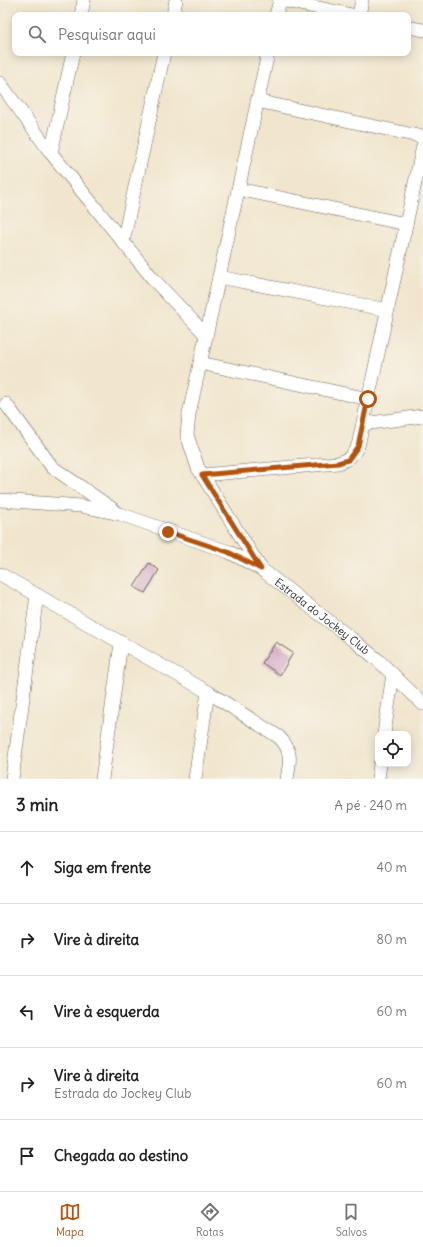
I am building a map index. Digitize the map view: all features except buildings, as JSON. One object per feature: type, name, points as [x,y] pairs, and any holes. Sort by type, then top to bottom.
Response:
[{"type":"street","points":[[82,12],[84,0]]},
{"type":"street","points":[[174,12],[176,0]]},
{"type":"street","points":[[277,12],[280,0],[338,12]]},
{"type":"street","points":[[360,12],[362,0]]},
{"type":"street","points":[[411,28],[423,30]]},
{"type":"street","points":[[51,153],[72,56]]},
{"type":"street","points":[[123,242],[163,56]]},
{"type":"street","points":[[261,569],[198,468],[187,435],[189,414],[267,56]]},
{"type":"street","points":[[0,83],[51,153],[154,280],[206,335]]},
{"type":"street","points":[[258,101],[423,137]]},
{"type":"street","points":[[202,475],[338,463],[348,460],[358,446],[423,146]]},
{"type":"street","points":[[238,189],[406,224]]},
{"type":"street","points":[[219,277],[388,310]]},
{"type":"street","points":[[200,363],[368,399]]},
{"type":"street","points":[[6,404],[52,467],[120,514]]},
{"type":"street","points":[[363,424],[423,416]]},
{"type":"street","name":"Estrada do Jockey Club","points":[[0,500],[81,506],[120,514],[228,552],[261,569],[367,652],[393,674],[423,704]]},
{"type":"street","points":[[0,574],[208,692],[280,737],[286,744],[290,757],[287,779]]},
{"type":"street","points":[[12,779],[37,596]]},
{"type":"street","points":[[102,779],[121,643]]},
{"type":"street","points":[[384,731],[393,674]]},
{"type":"street","points":[[195,779],[208,692]]},
{"type":"street","points":[[378,779],[380,767]]},
{"type":"route","points":[[168,532],[228,552],[261,569],[202,475],[338,463],[348,460],[358,446],[368,399]]}]
